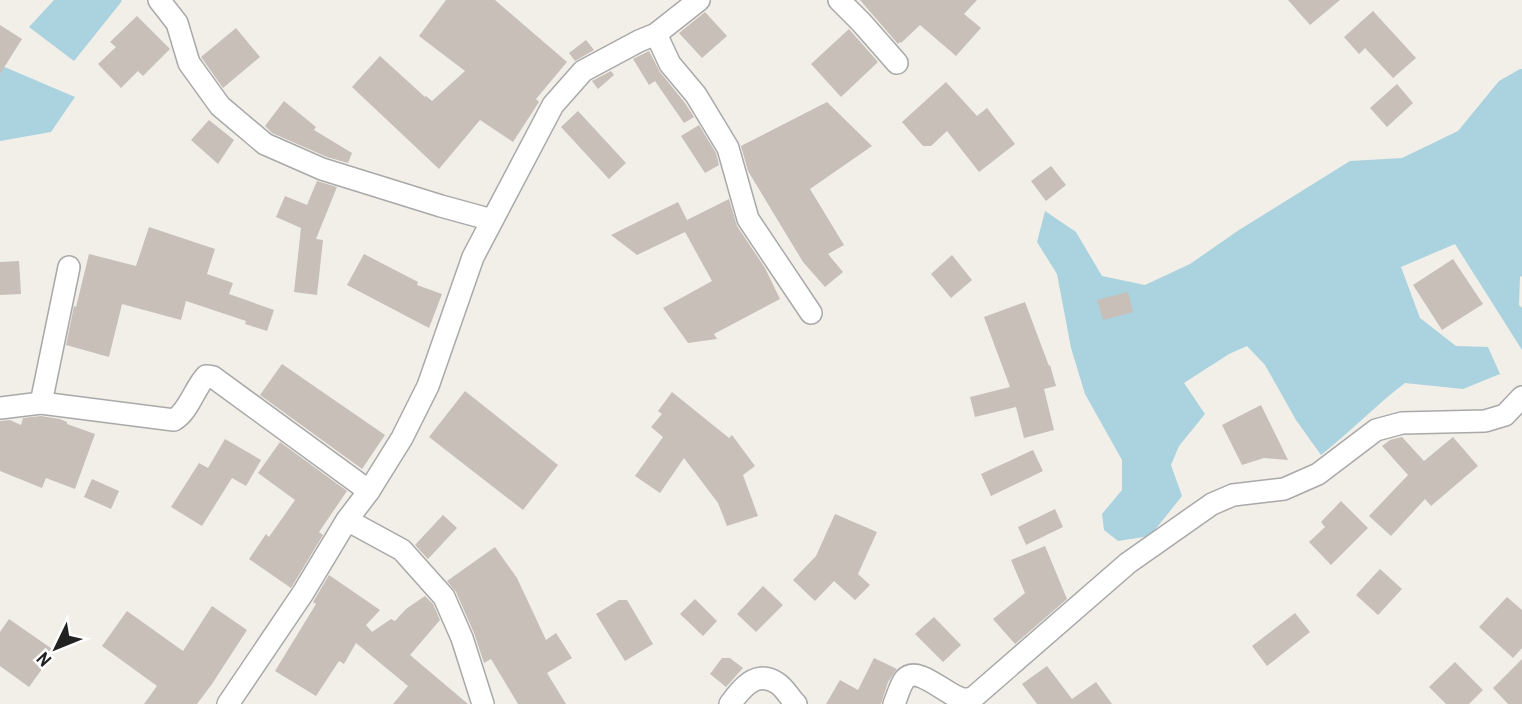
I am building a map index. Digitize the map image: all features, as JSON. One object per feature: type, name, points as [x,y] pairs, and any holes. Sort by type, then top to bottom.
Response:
[{"type":"street","points":[[159,0],[177,23],[189,63],[220,106],[265,144],[322,169],[492,220]]},
{"type":"street","points":[[228,704],[402,438],[428,386],[473,257],[552,105],[583,71],[656,34],[699,0]]},
{"type":"street","points":[[839,0],[897,63]]},
{"type":"street","points":[[656,34],[670,64],[696,95],[728,148],[748,219],[811,313]]},
{"type":"street","points":[[41,403],[69,267]]},
{"type":"street","points":[[0,408],[41,403],[174,420],[180,417],[206,376],[213,377],[369,491]]},
{"type":"street","points":[[894,704],[905,678],[912,675],[920,676],[956,697],[965,700],[974,697],[1128,563],[1212,504],[1233,495],[1284,489],[1318,474],[1376,430],[1402,423],[1485,421],[1505,415],[1522,397]]},
{"type":"street","points":[[347,520],[402,550],[443,597],[462,638],[483,704]]},
{"type":"street","points":[[730,704],[742,688],[753,680],[765,679],[777,683],[796,704]]},
{"type":"water","points":[[54,0],[122,1],[74,61],[29,27]]},
{"type":"water","points":[[0,65],[75,97],[51,132],[0,141]]},
{"type":"water","points":[[1520,69],[1522,276],[1519,305],[1522,308],[1522,350],[1455,244],[1401,267],[1420,318],[1456,346],[1488,347],[1500,374],[1463,389],[1405,383],[1321,455],[1296,420],[1265,365],[1247,346],[1229,354],[1184,383],[1205,414],[1179,446],[1171,465],[1182,496],[1150,536],[1118,541],[1104,530],[1102,514],[1122,490],[1122,460],[1085,394],[1071,348],[1057,274],[1037,242],[1045,211],[1076,232],[1102,276],[1145,285],[1190,264],[1350,161],[1402,158],[1458,131],[1499,81]]},
{"type":"building","points":[[446,0],[495,0],[567,62],[536,99],[539,102],[513,142],[480,120],[439,169],[352,87],[380,56],[432,101],[465,71],[419,36]]},
{"type":"building","points":[[860,0],[977,0],[964,14],[981,28],[956,56],[920,25],[898,44]]},
{"type":"building","points":[[1288,0],[1340,0],[1310,25]]},
{"type":"building","points":[[1373,11],[1416,58],[1393,78],[1365,48],[1359,54],[1344,37]]},
{"type":"building","points":[[705,12],[727,36],[702,58],[679,33]]},
{"type":"building","points":[[137,16],[170,49],[143,76],[138,71],[121,88],[98,64],[116,47],[110,42]]},
{"type":"building","points":[[0,25],[22,39],[0,74]]},
{"type":"building","points":[[236,28],[260,57],[223,88],[201,57]]},
{"type":"building","points":[[849,29],[878,62],[841,97],[811,64]]},
{"type":"building","points":[[586,40],[594,50],[575,61],[569,53]]},
{"type":"building","points":[[649,51],[660,72],[694,117],[684,123],[655,81],[649,85],[633,59]]},
{"type":"building","points":[[611,71],[614,75],[598,89],[592,81]]},
{"type":"building","points":[[946,82],[977,116],[987,108],[1015,144],[979,172],[947,131],[931,146],[923,146],[902,122]]},
{"type":"building","points":[[1397,84],[1413,103],[1387,127],[1370,108]]},
{"type":"building","points":[[284,101],[316,127],[314,130],[352,153],[348,163],[327,157],[272,133],[265,126]]},
{"type":"building","points":[[827,102],[872,146],[810,189],[844,245],[828,254],[843,272],[825,287],[803,262],[748,171],[741,146]]},
{"type":"building","points":[[578,111],[626,163],[609,179],[561,127]]},
{"type":"building","points":[[209,120],[234,140],[218,164],[191,140]]},
{"type":"building","points":[[699,125],[716,153],[719,165],[705,173],[681,136]]},
{"type":"building","points":[[1051,166],[1066,185],[1046,201],[1031,181]]},
{"type":"building","points":[[317,181],[337,187],[316,239],[323,240],[317,295],[294,292],[301,228],[276,217],[285,196],[307,205]]},
{"type":"building","points":[[729,199],[737,226],[765,268],[780,299],[714,334],[717,339],[688,343],[663,308],[712,281],[685,232],[637,255],[611,235],[678,202],[687,220]]},
{"type":"building","points":[[149,227],[215,249],[207,274],[233,283],[229,294],[274,310],[267,331],[186,301],[181,320],[122,304],[109,357],[66,345],[89,254],[136,266]]},
{"type":"building","points":[[364,254],[418,282],[417,285],[442,294],[429,328],[347,285]]},
{"type":"building","points":[[952,255],[972,280],[951,298],[931,274]]},
{"type":"building","points":[[1453,259],[1483,304],[1442,330],[1413,285]]},
{"type":"building","points":[[19,261],[21,294],[0,295],[0,262]]},
{"type":"building","points":[[1128,292],[1133,312],[1103,320],[1097,300]]},
{"type":"building","points":[[1025,302],[1056,386],[1044,389],[1054,430],[1024,438],[1016,407],[975,417],[970,397],[1010,387],[984,317]]},
{"type":"building","points":[[282,364],[385,435],[362,469],[260,395]]},
{"type":"building","points":[[465,391],[558,465],[523,510],[429,437]]},
{"type":"building","points":[[672,392],[729,438],[732,435],[755,466],[743,475],[758,516],[727,526],[718,503],[684,458],[660,493],[635,476],[663,437],[651,427],[662,414],[658,411]]},
{"type":"building","points":[[1261,405],[1288,460],[1264,458],[1242,465],[1222,425]]},
{"type":"building","points":[[41,416],[60,419],[95,434],[75,489],[46,478],[42,488],[0,471],[0,421],[10,420],[21,425],[23,418]]},
{"type":"building","points":[[1402,437],[1424,461],[1453,437],[1478,466],[1431,506],[1425,499],[1391,536],[1369,516],[1408,475],[1382,446],[1390,440]]},
{"type":"building","points":[[225,439],[261,460],[246,486],[232,478],[202,526],[171,507],[199,463],[208,468]]},
{"type":"building","points":[[280,442],[347,491],[319,532],[323,535],[291,588],[249,559],[266,534],[269,537],[295,500],[258,473]]},
{"type":"building","points":[[1033,450],[1043,471],[991,496],[981,474]]},
{"type":"building","points":[[92,479],[119,491],[111,509],[84,497]]},
{"type":"building","points":[[1341,501],[1368,528],[1331,565],[1309,542],[1325,527],[1321,522]]},
{"type":"building","points":[[1055,509],[1063,527],[1026,545],[1018,527]]},
{"type":"building","points":[[835,514],[877,532],[858,574],[870,585],[855,600],[834,581],[815,601],[793,580],[816,556]]},
{"type":"building","points":[[443,515],[457,528],[428,559],[415,545]]},
{"type":"building","points":[[1045,546],[1067,599],[1015,644],[993,619],[1025,593],[1011,560]]},
{"type":"building","points":[[495,547],[517,578],[546,640],[556,633],[572,658],[547,673],[566,704],[518,704],[491,659],[484,663],[456,592],[447,581]]},
{"type":"building","points":[[1380,569],[1402,589],[1378,615],[1356,595]]},
{"type":"building","points":[[329,575],[380,610],[366,625],[372,632],[391,619],[395,621],[406,609],[425,596],[433,604],[440,620],[410,655],[468,704],[393,704],[408,686],[356,643],[344,664],[339,661],[316,696],[275,671],[316,604],[313,602]]},
{"type":"building","points":[[763,586],[783,605],[756,632],[737,614]]},
{"type":"building","points":[[1507,597],[1522,610],[1522,648],[1513,658],[1479,627]]},
{"type":"building","points":[[695,599],[717,621],[703,636],[680,614]]},
{"type":"building","points":[[619,600],[627,600],[653,644],[625,661],[596,614]]},
{"type":"building","points":[[212,606],[247,630],[212,684],[197,704],[144,704],[157,686],[102,646],[127,611],[183,651]]},
{"type":"building","points":[[1295,613],[1310,632],[1267,666],[1252,646]]},
{"type":"building","points":[[934,617],[961,645],[943,662],[915,634]]},
{"type":"building","points":[[9,619],[55,651],[29,687],[0,666],[0,632]]},
{"type":"building","points":[[722,658],[730,658],[743,668],[726,687],[710,674]]},
{"type":"building","points":[[874,658],[897,669],[888,682],[881,704],[826,704],[840,680],[858,690]]},
{"type":"building","points":[[1522,659],[1522,704],[1508,704],[1493,688]]},
{"type":"building","points":[[1455,662],[1483,690],[1469,704],[1446,704],[1429,687]]},
{"type":"building","points":[[1047,666],[1072,699],[1096,682],[1112,704],[1037,704],[1022,684]]}]
